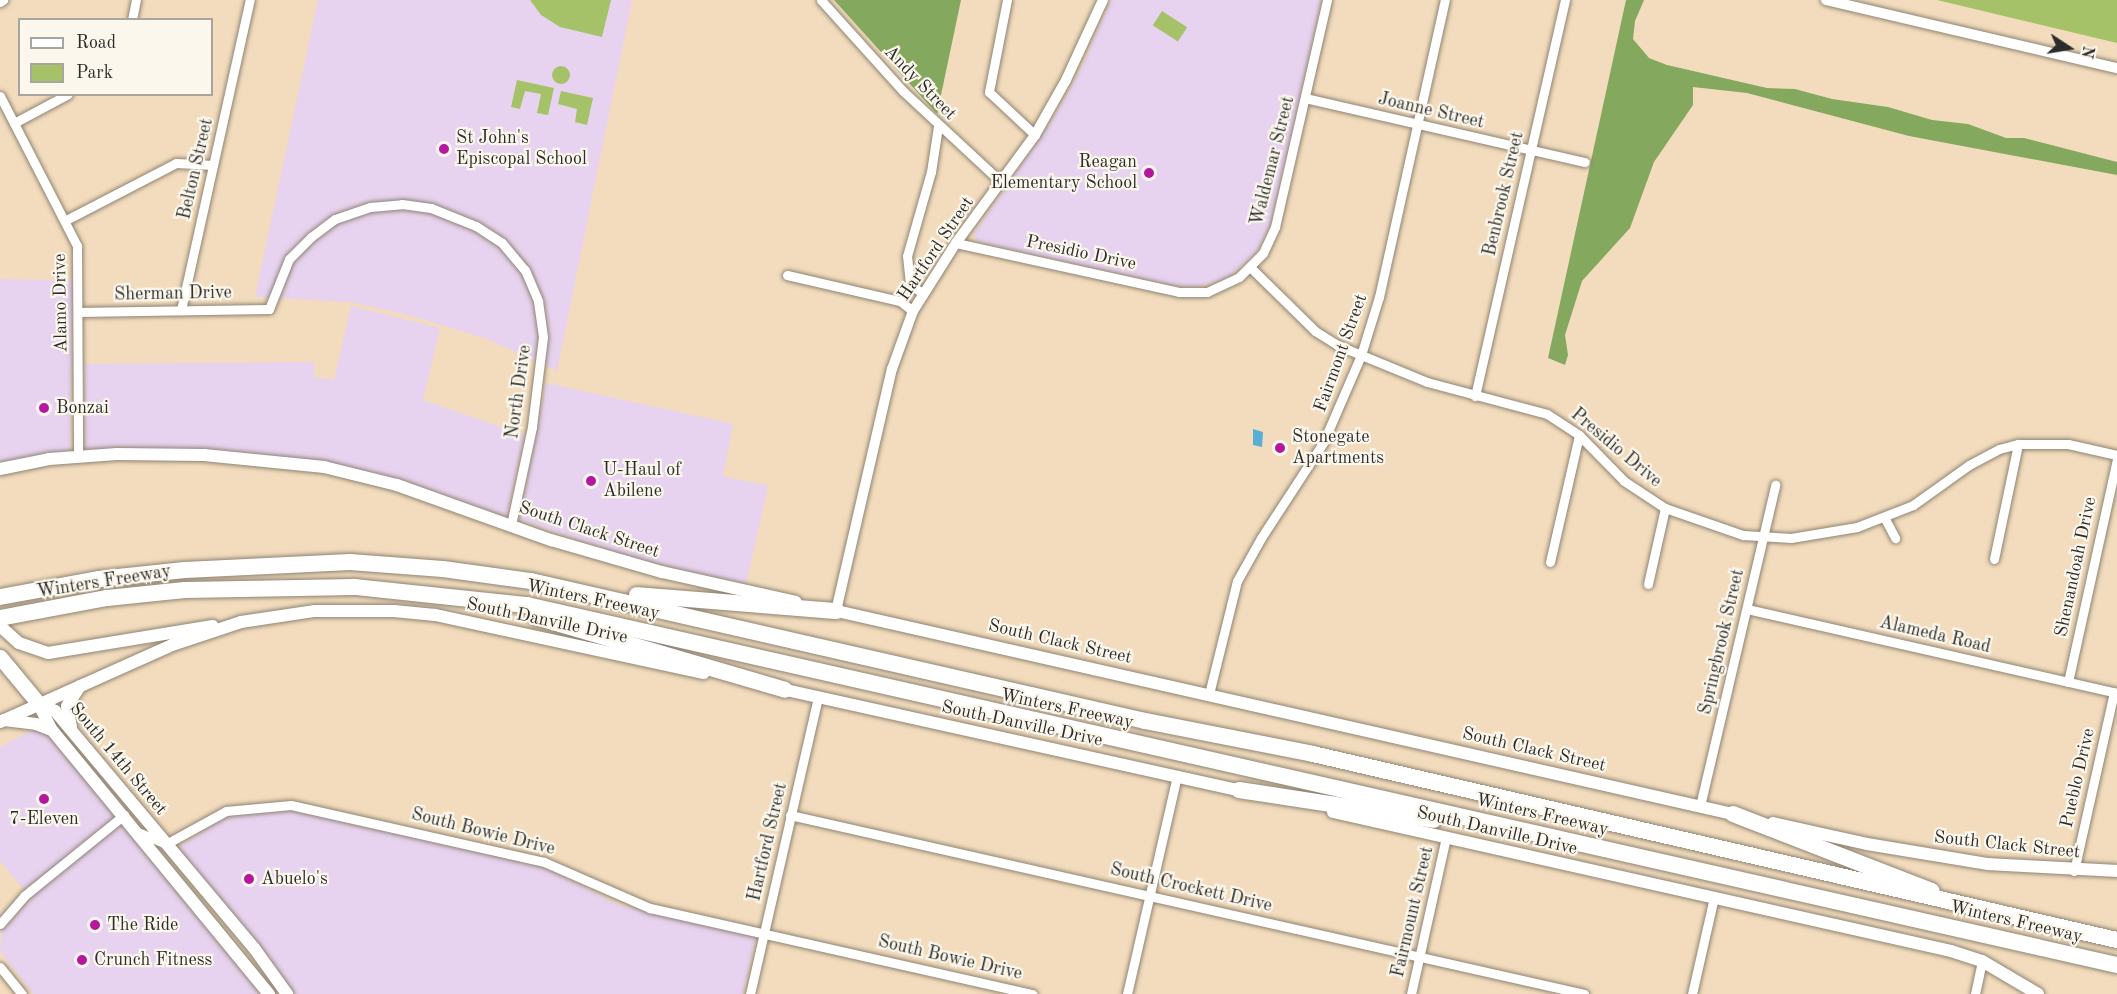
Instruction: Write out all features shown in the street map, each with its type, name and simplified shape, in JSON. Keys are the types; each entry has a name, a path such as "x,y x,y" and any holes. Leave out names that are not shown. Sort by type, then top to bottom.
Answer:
{"highway":[{"name":"Winters Freeway","path":"4,596 99,579 185,570 350,562 443,568 515,579 1145,721 1313,754 2117,940"},
{"path":"515,579 631,595 836,611"},
{"name":"Winters Freeway","path":"0,618 107,598 185,590 355,587 465,597 594,618 971,708 2117,965"},
{"path":"465,597 785,690"},
{"path":"0,657 38,703"},
{"path":"1239,790 1570,841"},
{"path":"1733,814 1937,893 2019,917"}],"main road":[{"name":"South Clack Street","path":"0,469 78,455 204,455 324,467 397,485 511,525 662,572 1733,814 1933,856 2074,871 2117,871"},
{"path":"0,474 19,464"},
{"name":"South Danville Drive","path":"2,721 172,645 241,622 356,610 435,615 818,696 1951,951 1982,961 2038,994"},
{"path":"0,626 19,643 48,653 241,622"},
{"path":"72,731 68,706 81,685"},
{"name":"South 14th Street","path":"38,703 52,730 269,994"},
{"name":"South 14th Street","path":"38,703 55,711 254,948 286,994"},
{"path":"2,721 36,724 52,730"}],"street":[{"path":"132,18 136,0"},
{"name":"Belton Street","path":"181,310 250,0"},
{"name":"Andy Street","path":"821,0 938,126 1002,183"},
{"path":"1007,0 989,92 1035,135"},
{"name":"Hartford Street","path":"836,611 892,369 913,311 922,293 956,243 1035,135 1066,80 1103,0"},
{"name":"Waldemar Street","path":"1199,292 1224,286 1251,268 1275,227 1327,0"},
{"name":"Fairmont Street","path":"1209,694 1237,581 1261,538 1323,443 1361,355 1379,297 1445,0"},
{"name":"Benbrook Street","path":"1475,396 1565,0"},
{"path":"1826,0 2117,68"},
{"name":"Alamo Drive","path":"0,96 66,220 79,259 78,455"},
{"path":"14,123 64,96"},
{"name":"Joanne Street","path":"1305,98 1585,162"},
{"path":"922,293 910,284 907,256 931,172 938,126"},
{"path":"66,220 176,163 213,165"},
{"name":"North Drive","path":"269,309 289,259 311,237 335,219 370,207 402,204 431,208 476,226 502,243 525,270 538,301 543,337 532,427 511,525"},
{"name":"Presidio Drive","path":"956,243 1179,292 1199,292"},
{"name":"Presidio Drive","path":"1251,268 1315,331 1361,355 1427,382 1547,414 1579,435 1624,481 1665,508 1718,529 1763,538 1833,534 1884,517 1924,499 1987,455 2018,444 2068,444 2117,455"},
{"path":"787,275 900,301 913,311"},
{"name":"Sherman Drive","path":"78,312 269,309"},
{"path":"1550,561 1579,435"},
{"path":"1994,559 2018,444"},
{"name":"Shenandoah Drive","path":"2068,682 2117,460"},
{"name":"Springbrook Street","path":"1700,806 1775,485"},
{"path":"1648,584 1665,508"},
{"path":"1884,517 1894,538"},
{"name":"Alameda Road","path":"1747,609 2115,692"},
{"name":"Pueblo Drive","path":"2074,871 2115,692"},
{"name":"Hartford Street","path":"750,994 818,696"},
{"path":"1127,994 1177,776"},
{"name":"South Bowie Drive","path":"166,844 226,811 291,805 544,862 650,908 1032,994"},
{"path":"0,924 12,907 123,815"},
{"name":"South Crockett Drive","path":"790,815 1584,994"},
{"path":"138,832 166,844"},
{"name":"Fairmount Street","path":"1411,994 1446,838"},
{"path":"1692,994 1714,897"},
{"path":"1975,994 1982,961"},
{"path":"0,967 22,994"}],"shaded area":[{"name":"St John's Episcopal School","path":"318,0 632,0 557,371 487,339 412,316 350,302 255,297"},
{"name":"Reagan Elementary School","path":"1111,0 1322,0 1271,222 1256,253 1228,278 1192,288 1172,285 980,243 973,235 1050,124 1080,71"},
{"path":"0,279 73,280 70,462 0,461"},
{"path":"351,306 440,328 423,400 524,435 507,517 385,475 322,462 221,451 85,449 85,364 315,362 313,377 334,380"},
{"path":"546,383 733,424 723,476 768,486 746,584 643,561 519,520"},
{"path":"36,728 48,734 264,994 33,994 0,951 2,930 31,898 0,861 0,747"},
{"path":"299,808 542,866 619,905 756,937 743,994 295,994 176,849 227,816 254,810"}],"green space":[{"path":"530,0 611,0 602,37 560,27 541,15"},
{"path":"834,0 961,0 937,114"},
{"path":"1626,0 1644,0 1635,21 1633,39 1649,58 1667,65 1767,88 1795,89 1832,99 1888,107 1932,120 1968,124 2006,138 2024,138 2117,162 2117,175 1909,136 1747,93 1693,87 1693,105 1654,162 1630,228 1582,281 1565,335 1568,355 1565,365 1548,358"},
{"path":"1937,0 2117,0 2117,43"},
{"path":"1162,11 1187,27 1178,42 1153,25"},
{"path":"557,66 565,66 570,71 568,82 557,84 552,79 552,71"},
{"path":"517,80 554,88 548,115 537,113 541,94 525,91 520,109 511,107"},
{"path":"561,91 593,98 587,125 575,122 577,109 558,104"}],"water":[{"path":"1253,429 1263,432 1262,447 1253,445"}],"place":[{"name":"St John's Episcopal School","path":"444,149"},
{"name":"Reagan Elementary School","path":"1149,173"},
{"name":"Bonzai","path":"44,408"},
{"name":"Stonegate Apartments","path":"1280,448"},
{"name":"U-Haul of Abilene","path":"591,481"},
{"name":"7-Eleven","path":"44,799"},
{"name":"Abuelo's","path":"249,879"},
{"name":"The Ride","path":"95,925"},
{"name":"Crunch Fitness","path":"82,960"}]}
